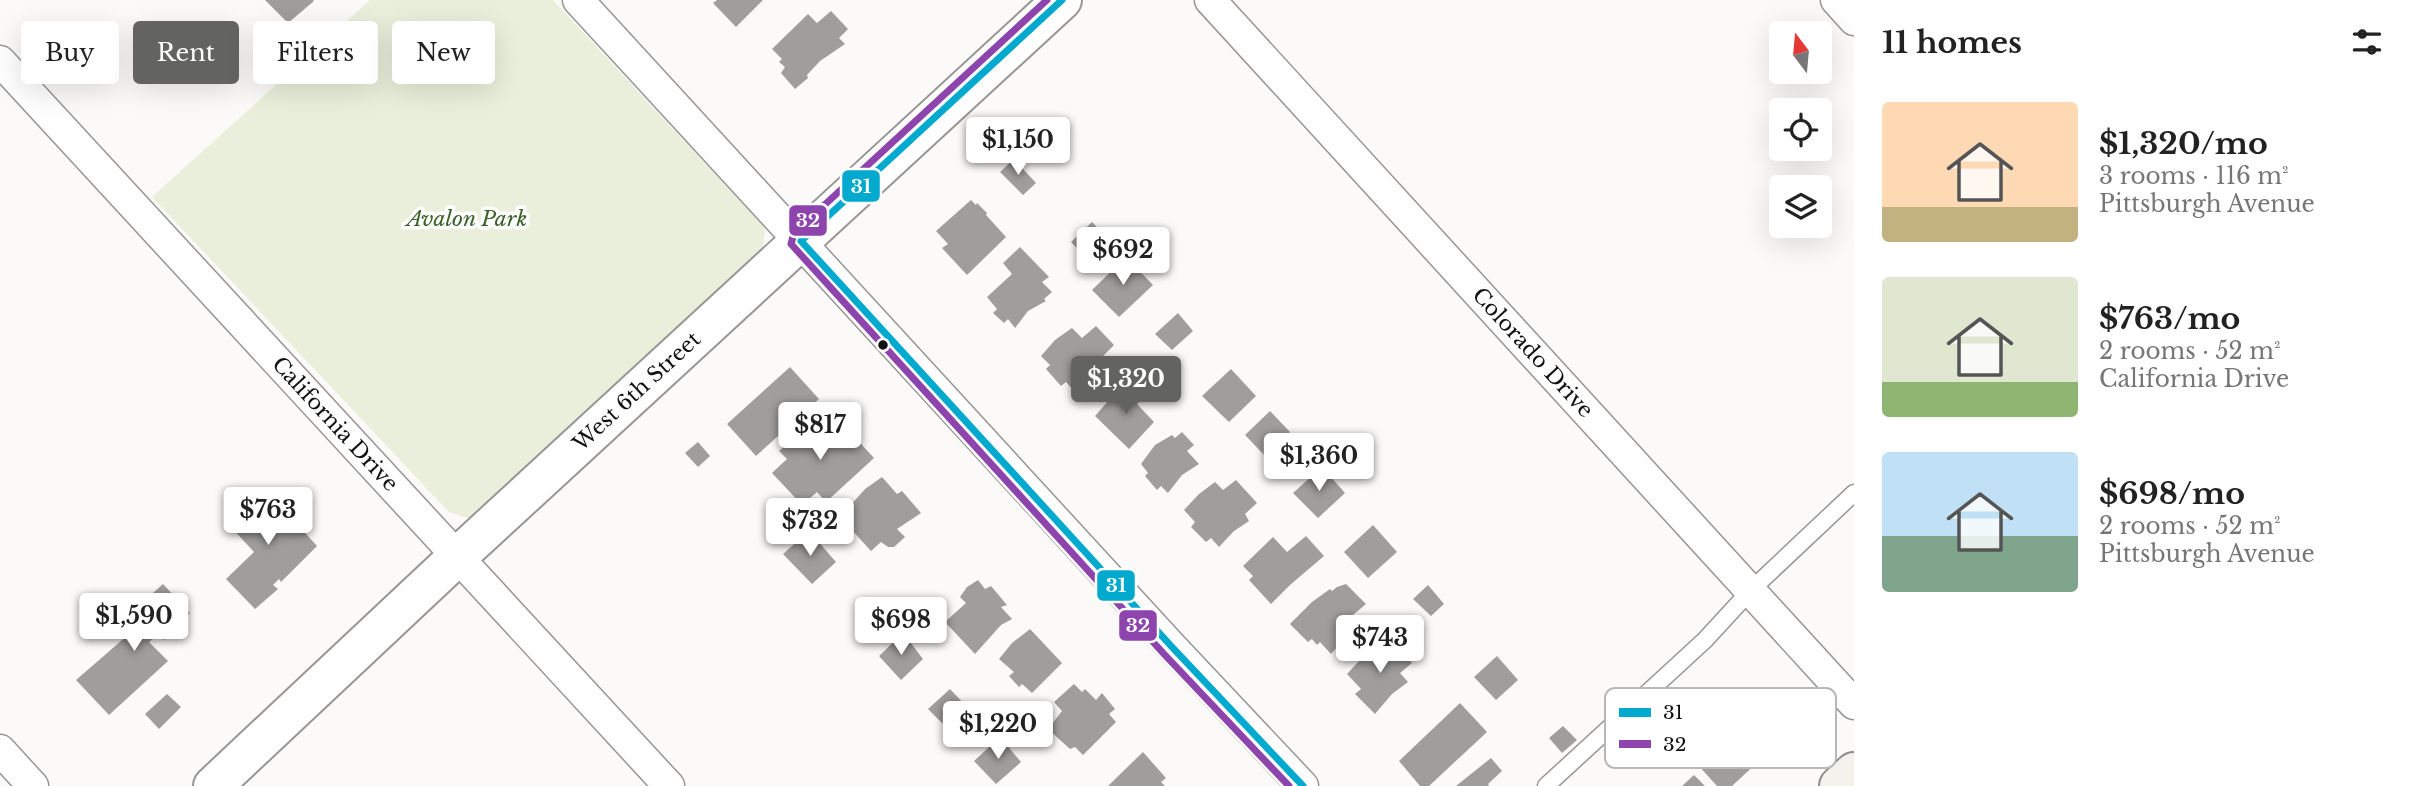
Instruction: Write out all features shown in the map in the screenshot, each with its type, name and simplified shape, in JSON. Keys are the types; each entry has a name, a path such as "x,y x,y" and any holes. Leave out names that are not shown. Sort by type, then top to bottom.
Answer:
{"main road":[{"path":"1839,786 1854,772"}],"street":[{"path":"578,0 1303,786"},
{"name":"West 6th Street","path":"213,786 457,557 1062,0"},
{"name":"Colorado Drive","path":"1210,0 1854,704"},
{"path":"1836,0 1854,20"},
{"name":"California Drive","path":"0,61 669,786"},
{"path":"0,750 33,786"}],"lane":[{"path":"1653,688 1854,493"},
{"path":"1546,786 1605,732"}],"green space":[{"name":"Avalon Park","path":"370,0 553,0 765,228 763,248 717,299 475,515 467,518 449,512 152,197 277,84 378,84 378,21 347,21"}],"building":[{"path":"265,0 314,1 290,21 286,21"},
{"path":"717,0 763,0 736,27 713,3"},
{"path":"831,11 848,29 839,38 845,44 820,61 807,75 808,78 795,89 781,73 785,67 779,62 782,59 772,49 808,14 817,23"},
{"path":"1014,159 1036,183 1023,195 1000,172"},
{"path":"971,200 987,213 1006,237 967,275 942,248 948,244 936,231"},
{"path":"1092,222 1113,244 1091,263 1071,242"},
{"path":"1020,247 1049,277 1042,282 1052,292 1044,299 1046,301 1028,311 1015,328 1008,319 1004,323 993,313 997,309 987,297 1012,274 1003,263"},
{"path":"1126,257 1153,285 1119,317 1092,290"},
{"path":"1178,313 1193,331 1172,350 1155,334"},
{"path":"1096,326 1114,345 1101,358 1106,365 1076,393 1066,382 1061,386 1046,369 1050,365 1041,356 1055,340 1072,328 1082,338"},
{"path":"790,367 819,399 756,456 727,424"},
{"path":"1231,369 1256,396 1229,422 1202,396"},
{"path":"1135,384 1145,396 1137,404 1154,422 1129,449 1095,416 1109,400"},
{"path":"1270,411 1290,432 1265,456 1245,435"},
{"path":"821,414 837,432 833,434 841,443 851,433 874,458 826,502 817,492 802,505 772,473 787,459 779,451"},
{"path":"1182,432 1194,445 1187,451 1199,464 1182,475 1168,493 1161,486 1157,490 1145,476 1148,473 1141,464 1155,445 1172,435 1175,438"},
{"path":"698,442 710,456 698,467 685,453"},
{"path":"1322,467 1345,493 1318,518 1293,493"},
{"path":"882,477 897,494 902,491 921,513 897,529 905,537 894,547 888,547 881,542 871,551 840,517 865,489"},
{"path":"1236,480 1257,503 1245,514 1249,521 1234,531 1219,547 1211,538 1206,542 1191,527 1195,522 1184,510 1215,482 1223,490"},
{"path":"270,488 301,520 297,524 317,546 281,582 279,579 273,585 278,589 255,609 226,579 254,552 229,525"},
{"path":"1373,525 1397,552 1368,578 1344,552"},
{"path":"809,531 836,562 812,584 783,554"},
{"path":"1306,536 1324,556 1271,604 1249,580 1253,576 1243,566 1273,537 1287,552"},
{"path":"978,580 985,589 991,586 1007,605 1001,607 1012,619 1001,625 975,654 945,622 966,603 960,597 967,587"},
{"path":"163,584 190,613 164,640 158,635 149,642 168,661 109,715 76,680 136,628 139,630 148,622 135,609"},
{"path":"1346,584 1366,604 1353,615 1362,625 1345,638 1331,654 1320,642 1317,645 1312,639 1308,642 1290,624 1330,589 1332,591"},
{"path":"1428,585 1444,604 1431,616 1413,599"},
{"path":"1030,629 1062,663 1032,693 1022,684 1019,687 1009,676 1014,672 999,659 1012,643"},
{"path":"903,633 923,659 901,680 879,656"},
{"path":"1384,641 1388,645 1392,642 1412,663 1400,673 1408,682 1392,694 1375,714 1355,694 1361,689 1347,674"},
{"path":"1497,656 1518,680 1496,700 1474,677"},
{"path":"1074,684 1082,692 1085,689 1096,700 1102,693 1115,709 1109,714 1116,722 1083,755 1075,747 1070,749 1048,729 1062,711 1054,702"},
{"path":"950,689 970,710 948,729 928,709"},
{"path":"167,694 181,707 159,729 145,714"},
{"path":"1460,703 1487,732 1429,786 1420,786 1399,761"},
{"path":"1563,726 1577,740 1562,753 1549,738"},
{"path":"1000,737 1021,762 996,784 974,761"},
{"path":"1143,752 1166,778 1161,782 1165,786 1108,786"},
{"path":"1491,758 1502,771 1489,786 1456,786"},
{"path":"1701,768 1751,768 1732,786 1717,786"},
{"path":"1694,775 1705,786 1682,786"}],"transit line":[{"name":"32","path":"1047,0 794,233 791,244 1164,654 1289,786"},
{"name":"31","path":"1062,0 801,241 1172,647 1303,786"}]}
